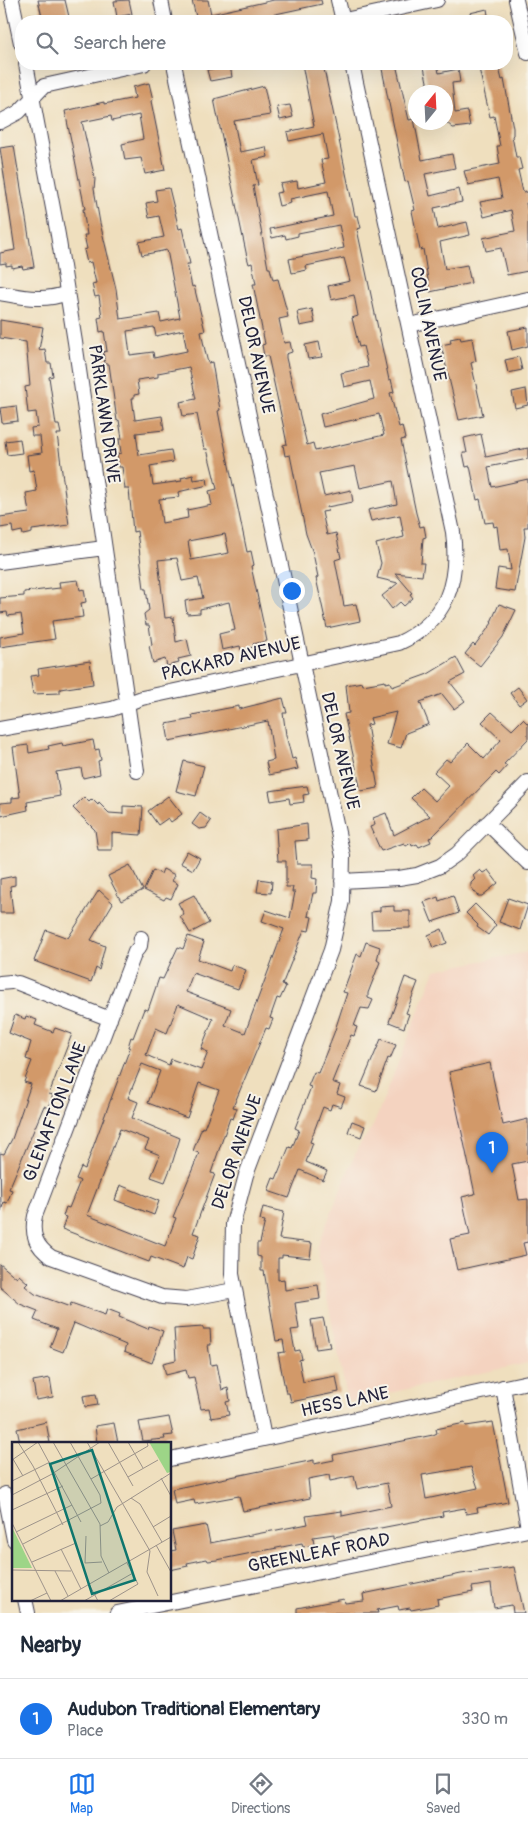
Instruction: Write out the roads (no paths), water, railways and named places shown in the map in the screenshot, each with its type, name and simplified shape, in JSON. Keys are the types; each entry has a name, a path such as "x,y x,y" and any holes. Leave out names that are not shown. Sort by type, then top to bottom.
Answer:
{"street":[{"path":"12,0 15,15"},
{"path":"161,0 165,15"},
{"path":"338,0 341,15"},
{"path":"369,15 437,0"},
{"path":"516,0 528,53"},
{"name":"PARKLAWN DRIVE","path":"27,70 67,293 136,771"},
{"path":"0,122 19,112 44,86 117,70"},
{"name":"DELOR AVENUE","path":"175,70 343,856 342,901 331,950 239,1195 233,1224 231,1252 234,1290 264,1438"},
{"name":"COLIN AVENUE","path":"353,70 453,532 456,564 449,593"},
{"path":"0,293 37,299 54,298 67,293"},
{"path":"409,325 528,299"},
{"path":"0,562 104,548"},
{"name":"PACKARD AVENUE","path":"0,729 112,709 302,663 388,646 410,638 421,631 437,615 449,593"},
{"path":"342,882 399,878 428,872 457,854 488,824 503,805 528,782"},
{"path":"488,824 528,863"},
{"name":"GLENAFTON LANE","path":"141,938 140,946 135,952 35,1216 33,1228 36,1242 51,1257 162,1297 186,1298 234,1290"},
{"path":"10,983 110,1019"},
{"name":"HESS LANE","path":"171,1459 528,1382"},
{"path":"503,1387 528,1529"},
{"path":"6,1494 12,1528"},
{"name":"GREENLEAF ROAD","path":"117,1613 528,1529"},
{"path":"25,1600 28,1613"}],"place":[{"name":"Audubon Traditional Elementary","path":"492,1173"}]}
